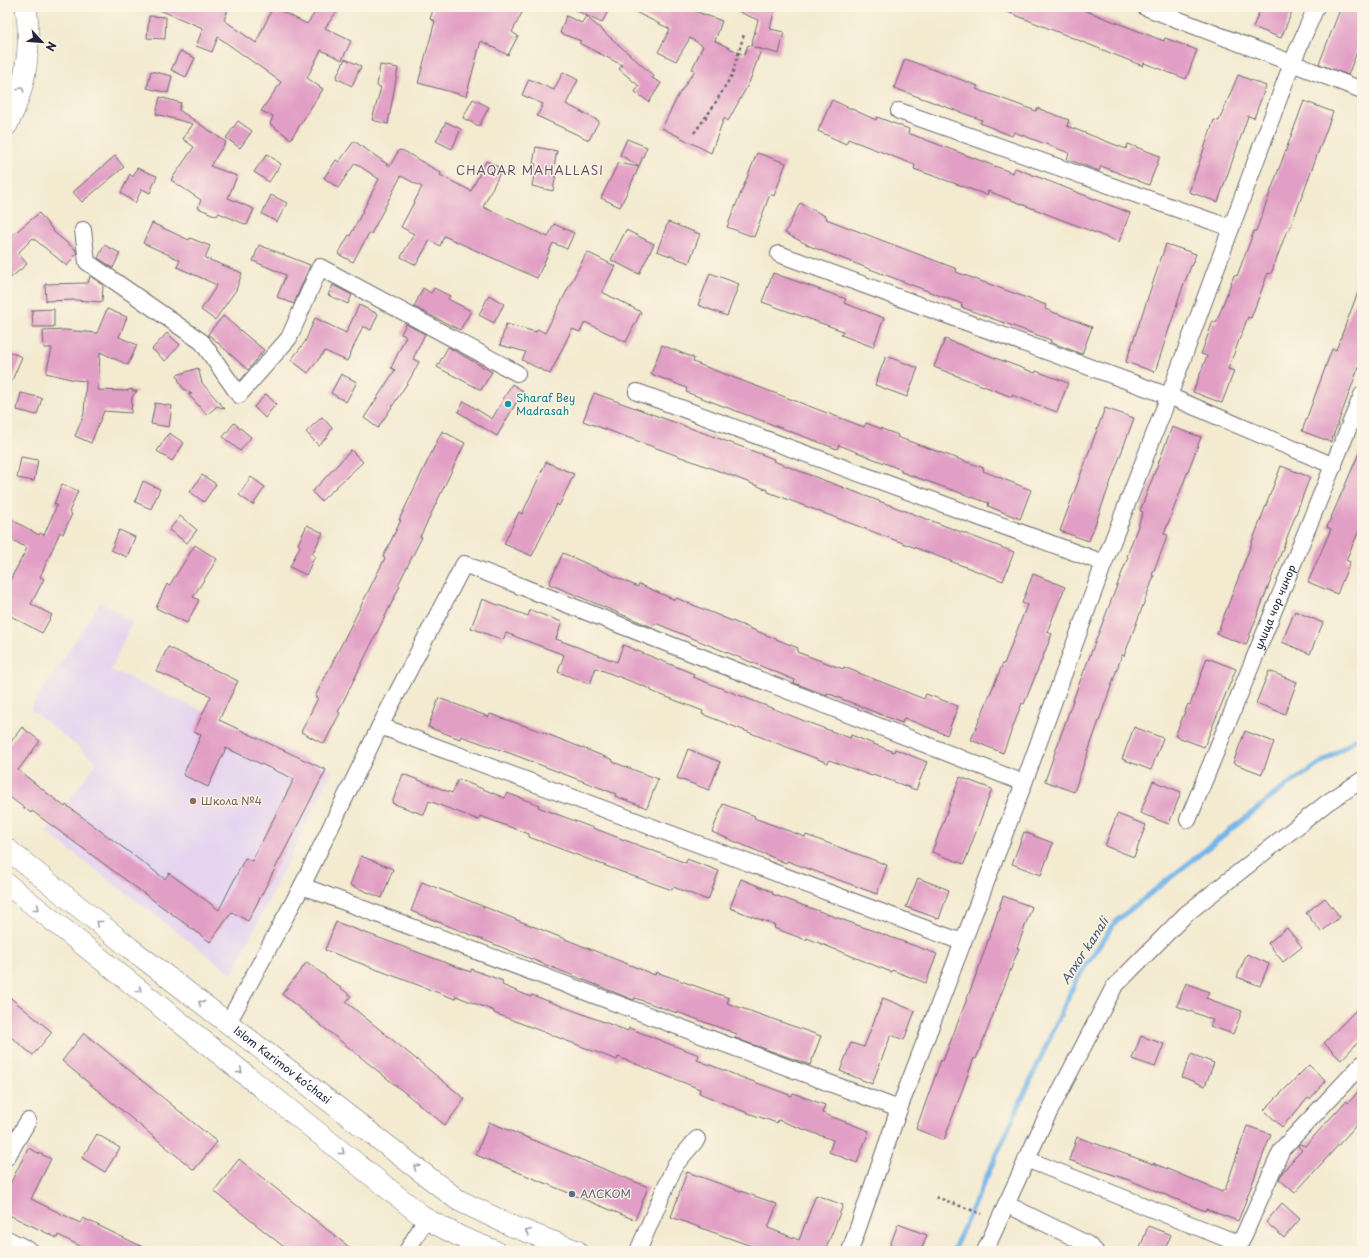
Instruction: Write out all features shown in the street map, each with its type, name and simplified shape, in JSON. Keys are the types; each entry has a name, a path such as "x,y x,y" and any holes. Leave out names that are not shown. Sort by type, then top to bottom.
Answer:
{"main road":[{"path":"7,125 21,90 27,60 29,39 26,7"},
{"name":"Islom Karimov ko‘chasi","path":"7,849 130,948 458,1200 512,1226 577,1251"},
{"path":"7,884 426,1219 463,1238 495,1251"}],"street":[{"path":"1145,7 1362,90"},
{"path":"850,1251 899,1109 1024,783 1104,563 1169,396 1292,63 1316,7"},
{"path":"899,111 1231,228"},
{"path":"83,230 87,262 202,342 239,394 289,338 320,267 517,373"},
{"path":"779,254 1169,396 1334,466"},
{"path":"637,392 1104,563"},
{"name":"улица чор чинор","path":"1188,820 1362,395"},
{"path":"228,1023 302,886 380,726 464,564 1024,783"},
{"path":"380,726 962,942"},
{"path":"985,1251 1026,1159 1114,987 1186,914 1328,802 1362,780"},
{"path":"302,886 899,1109"},
{"path":"1026,1159 1240,1244 1282,1149 1362,1064"},
{"path":"7,1157 28,1121"},
{"path":"638,1251 675,1165 697,1139"},
{"path":"1006,1204 1087,1244 1095,1251"},
{"path":"407,1251 426,1219"},
{"path":"7,1239 31,1251"}],"path":[{"path":"694,133 711,110 732,75 744,34"},
{"path":"936,1197 982,1214"}],"shaded area":[{"name":"Школа №4","path":"101,602 132,622 111,670 333,770 232,974 46,832 97,762 30,709"}],"building":[{"path":"152,7 229,7 224,20 256,43 273,7 307,24 319,7 340,7 325,28 351,41 342,60 321,50 307,78 323,89 291,139 270,124 273,116 261,111 281,82 218,37 212,52 196,46 203,28"},
{"path":"434,7 525,7 512,32 518,36 508,55 481,41 466,96 418,83 435,21 430,19"},
{"path":"569,7 610,7 602,23"},
{"path":"625,7 693,7 692,10 722,21 715,41 744,55 748,45 751,46 758,20 728,7 775,7 770,29 784,32 779,54 754,47 761,50 749,83 728,121 724,118 711,153 662,128 679,94 695,70 692,69 703,46 690,38 676,61 658,52 670,29"},
{"path":"995,7 1076,7 1164,41 1165,38 1197,50 1186,79 1144,63 1143,66"},
{"path":"1261,7 1294,7 1281,38 1253,27"},
{"path":"1341,7 1353,7 1362,11 1362,39 1348,75 1319,64"},
{"path":"149,16 166,17 165,39 147,38"},
{"path":"566,16 582,23 586,16 654,76 652,78 661,83 649,102 635,92 639,86 619,69 622,65 579,43 581,41 560,33"},
{"path":"180,51 195,58 186,77 171,70"},
{"path":"345,59 361,66 352,86 336,78"},
{"path":"905,59 978,86 976,89 1036,111 1037,108 1069,120 1067,126 1126,149 1128,144 1160,156 1149,185 1101,166 1099,171 1067,159 1069,153 1014,132 1012,136 980,123 982,120 894,88"},
{"path":"380,65 398,68 388,124 372,120 381,87 377,86"},
{"path":"151,71 172,76 168,93 147,88"},
{"path":"563,72 578,80 566,104 599,121 589,140 537,116 543,104 522,95 529,79 554,90"},
{"path":"1238,75 1266,86 1254,118 1248,116 1218,202 1189,192 1214,120 1219,121"},
{"path":"160,97 181,103 179,110 226,142 210,166 237,176 228,198 254,209 247,225 219,213 217,216 198,208 201,200 171,180 194,147 183,139 193,124 156,114"},
{"path":"473,99 489,107 479,126 463,118"},
{"path":"832,100 876,120 877,117 909,129 908,133 1013,173 1015,168 1130,213 1119,242 988,191 987,195 914,169 915,165 848,139 846,144 818,131"},
{"path":"1304,101 1333,112 1289,231 1287,230 1271,274 1268,273 1251,318 1248,317 1228,369 1234,371 1222,403 1193,392 1207,356 1201,354 1213,321 1216,323 1234,275 1237,276 1254,231 1256,231"},
{"path":"238,121 252,131 240,148 226,138"},
{"path":"446,122 461,129 452,149 436,141"},
{"path":"627,139 647,147 639,166 620,155"},
{"path":"354,141 390,166 399,150 404,151 441,173 440,175 471,191 486,161 502,169 483,207 548,237 554,224 574,233 567,249 553,243 537,278 444,236 440,246 430,240 416,265 401,257 414,234 401,227 422,187 401,176 371,234 369,233 353,262 338,254 349,235 350,236 379,179 355,163 338,188 324,178 336,160 339,162"},
{"path":"536,147 557,151 553,173 556,174 553,191 532,186 536,164 533,164"},
{"path":"757,153 786,163 774,196 770,194 754,237 727,227"},
{"path":"267,154 281,164 269,182 254,172"},
{"path":"115,156 124,167 82,202 73,192"},
{"path":"618,163 639,167 620,207 601,198"},
{"path":"137,168 157,176 150,193 142,189 135,203 121,193 130,174 133,177"},
{"path":"271,195 287,203 277,222 262,214"},
{"path":"800,203 827,217 826,219 957,269 956,272 1046,305 1045,309 1092,327 1082,354 1050,342 1051,340 961,307 962,304 812,247 785,233"},
{"path":"39,213 55,233 76,250 76,254 67,266 33,238 18,253 27,264 7,281 7,240 8,241 13,238 11,236"},
{"path":"668,222 700,234 689,263 657,251"},
{"path":"152,223 189,240 190,238 210,246 205,258 242,273 236,290 215,320 201,310 217,285 177,267 180,260 143,243"},
{"path":"626,230 654,244 639,274 611,260"},
{"path":"105,244 106,246 120,253 113,268 98,258"},
{"path":"1166,244 1196,254 1183,286 1155,372 1126,362"},
{"path":"259,245 310,265 294,304 277,297 286,275 253,261"},
{"path":"587,252 615,266 602,292 641,312 626,342 585,322 580,332 572,329 550,374 522,360 526,352 500,345 506,324 536,332 538,329 545,333"},
{"path":"710,273 739,284 727,316 698,305"},
{"path":"773,273 846,299 844,303 884,318 873,347 841,335 843,331 762,302"},
{"path":"90,276 103,285 102,302 76,300 46,301 45,284 88,283"},
{"path":"1361,284 1362,358 1331,442 1302,431 1332,349 1336,350"},
{"path":"333,285 352,295 348,304 328,295"},
{"path":"423,288 431,293 434,288 450,296 448,299 471,311 460,330 414,307"},
{"path":"489,295 504,304 494,323 479,315"},
{"path":"359,305 378,314 371,330 363,326 347,361 325,351 308,373 291,360 305,342 315,318 346,333"},
{"path":"54,309 54,327 33,327 32,310"},
{"path":"107,309 127,317 119,337 137,345 128,365 100,352 98,390 125,391 132,389 132,391 137,391 132,397 131,413 104,411 91,443 75,436 84,414 86,381 46,373 52,348 44,348 43,331 65,330 97,333"},
{"path":"223,316 264,350 248,370 208,334"},
{"path":"406,324 425,334 413,359 419,362 410,379 378,428 364,418 395,370 391,368 406,336 401,334"},
{"path":"167,333 180,345 165,361 152,349"},
{"path":"945,339 1035,373 1036,371 1068,383 1057,412 1012,395 1012,397 934,367"},
{"path":"662,345 694,358 693,362 864,427 866,423 898,435 897,437 984,468 983,471 1031,490 1020,519 988,506 989,503 901,472 902,470 839,445 837,449 686,392 687,388 651,374"},
{"path":"448,347 492,372 481,390 437,367"},
{"path":"7,351 22,357 7,392"},
{"path":"886,356 918,368 907,397 875,385"},
{"path":"198,368 202,383 225,409 217,406 207,415 188,394 192,394 186,391 180,384 177,375"},
{"path":"341,374 357,382 346,402 331,393"},
{"name":"Sharaf Bey Madrasah","path":"512,384 523,391 497,436 458,412 464,401 492,419"},
{"path":"21,393 42,398 37,415 17,410"},
{"path":"594,393 774,459 773,461 1014,552 1003,581 768,492 768,490 727,474 583,421"},
{"path":"266,394 276,404 265,418 254,407"},
{"path":"155,403 172,406 169,427 151,424"},
{"path":"1105,408 1134,418 1089,541 1060,531"},
{"path":"322,417 332,428 327,437 318,445 306,432"},
{"path":"234,423 251,437 240,451 223,437"},
{"path":"1172,427 1201,437 1164,534 1168,535 1152,575 1154,576 1124,656 1122,655 1074,792 1045,781 1077,689 1128,557 1127,556 1143,512 1140,511"},
{"path":"442,431 465,443 420,537 422,537 398,585 400,586 338,712 340,713 324,744 301,732 318,698 315,697 385,558 383,557 401,520 399,520"},
{"path":"169,433 184,443 172,461 157,451"},
{"path":"1362,446 1362,524 1346,560 1350,562 1337,594 1308,582 1331,529 1327,527"},
{"path":"351,450 363,462 321,501 312,492"},
{"path":"21,457 38,460 34,481 17,478"},
{"path":"546,462 574,474 559,506 557,504 532,556 504,544 519,512 522,514"},
{"path":"1281,466 1310,477 1246,645 1217,634"},
{"path":"202,475 216,484 204,502 190,492"},
{"path":"251,477 265,487 253,505 239,495"},
{"path":"143,481 160,489 151,509 135,502"},
{"path":"62,484 78,491 69,512 72,514 63,534 60,532 40,577 44,579 31,604 52,615 42,633 7,614 7,586 27,548 7,537 7,517 39,535 40,533 44,535 57,505 54,504"},
{"path":"180,516 197,530 187,543 169,530"},
{"path":"307,525 323,533 312,554 315,556 306,575 290,567 300,546 298,544"},
{"path":"119,530 135,537 127,557 111,550"},
{"path":"195,545 217,559 193,597 199,600 187,623 156,608 167,584 169,586"},
{"path":"563,553 638,587 639,584 675,600 676,598 798,648 797,652 843,669 844,667 924,699 926,694 958,706 947,735 904,718 902,723 827,693 826,695 794,683 795,680 655,623 652,627 549,584"},
{"path":"1033,574 1065,587 1047,632 1052,634 1024,704 1022,703 1003,753 971,740 1003,663 1004,664 1027,605 1022,603"},
{"path":"482,599 528,616 530,610 562,622 556,639 617,662 623,645 694,674 693,677 807,722 850,738 851,735 894,752 895,749 927,762 916,790 829,760 828,763 702,714 703,711 596,668 590,684 558,672 564,655 506,633 503,640 471,628"},
{"path":"1295,611 1323,623 1310,654 1282,642"},
{"path":"168,647 238,681 219,720 326,770 248,921 232,912 210,942 32,811 31,813 7,795 7,747 22,727 40,741 18,770 65,807 66,805 165,879 169,873 219,910 245,858 252,861 294,779 226,748 208,787 183,775 201,735 194,732 211,696 156,671"},
{"path":"1207,658 1236,669 1204,747 1175,736 1188,704 1190,705"},
{"path":"1269,671 1297,682 1285,714 1256,703"},
{"path":"439,698 489,717 490,714 537,730 658,779 647,808 615,796 616,794 512,754 461,736 460,739 428,727"},
{"path":"1134,727 1163,738 1151,770 1122,759"},
{"path":"1245,731 1274,742 1262,774 1233,763"},
{"path":"688,749 720,762 709,790 677,778"},
{"path":"403,774 452,793 458,779 505,798 507,793 539,805 538,807 686,863 687,859 719,871 708,900 673,887 672,890 630,875 529,837 529,834 480,816 479,820 429,801 424,815 392,803"},
{"path":"960,777 992,789 964,864 932,852"},
{"path":"1153,781 1181,792 1169,824 1140,813"},
{"path":"723,804 755,816 754,818 805,837 806,835 887,865 877,894 787,861 786,863 712,832"},
{"path":"1117,814 1146,825 1134,857 1105,846"},
{"path":"1024,832 1053,843 1041,875 1012,864"},
{"path":"361,856 393,869 382,898 350,885"},
{"path":"918,878 949,890 939,919 906,907"},
{"path":"741,879 773,892 772,894 937,954 926,983 892,970 891,972 807,938 806,940 774,928 775,925 730,908"},
{"path":"422,882 655,975 656,972 729,998 727,1003 821,1036 810,1065 735,1038 737,1034 635,998 634,1000 411,911"},
{"path":"1003,896 1032,907 1017,948 1019,948 976,1059 974,1058 944,1140 916,1129 941,1060 943,1061 978,970"},
{"path":"1325,898 1340,917 1321,932 1306,913"},
{"path":"336,922 471,972 471,969 503,981 502,985 531,997 532,995 628,1031 629,1028 699,1055 697,1060 792,1096 793,1093 825,1105 822,1113 869,1131 857,1163 829,1152 833,1140 778,1120 777,1123 745,1112 699,1093 700,1089 618,1057 617,1060 494,1013 494,1011 456,996 455,999 325,950"},
{"path":"1287,928 1302,947 1283,962 1268,943"},
{"path":"1247,954 1269,964 1260,986 1237,977"},
{"path":"307,962 351,996 346,1002 465,1099 445,1125 282,994"},
{"path":"1186,983 1209,992 1206,998 1242,1011 1233,1034 1210,1026 1213,1020 1177,1006"},
{"path":"7,995 52,1032 33,1055 7,1034"},
{"path":"883,998 915,1011 904,1040 891,1035 872,1084 840,1071 851,1043 864,1047"},
{"path":"1362,1004 1362,1038 1341,1060 1324,1043"},
{"path":"84,1033 217,1142 194,1170 62,1061"},
{"path":"1141,1036 1164,1044 1155,1067 1132,1059"},
{"path":"1191,1054 1214,1063 1205,1086 1182,1077"},
{"path":"1309,1065 1326,1081 1310,1099 1308,1098 1282,1127 1264,1110"},
{"path":"1362,1087 1362,1119 1295,1193 1279,1179 1283,1171 1302,1150 1298,1146 1300,1144 1305,1146 1346,1101 1348,1103"},
{"path":"489,1122 648,1187 635,1220 476,1155"},
{"path":"1247,1126 1271,1134 1238,1221 1206,1209 1205,1211 1129,1180 1069,1160 1077,1137 1153,1163 1222,1192 1225,1190"},
{"path":"97,1134 120,1148 105,1172 82,1158"},
{"path":"28,1148 51,1159 31,1199 80,1223 83,1218 151,1251 90,1251 58,1235 57,1238 7,1214 7,1190"},
{"path":"239,1159 354,1251 289,1251 214,1191"},
{"path":"687,1172 777,1204 768,1228 799,1240 816,1195 843,1205 825,1251 765,1251 671,1217"},
{"path":"1282,1203 1300,1219 1284,1238 1266,1222"},
{"path":"898,1224 927,1235 921,1251 888,1251"},
{"path":"1148,1226 1171,1235 1164,1251 1139,1251"}],"waterway":[{"name":"Anxor kanali","path":"953,1251 1076,980 1116,921 1278,792 1362,735"}],"place":[{"name":"Sharaf Bey Madrasah","path":"508,404"},
{"name":"Школа №4","path":"193,801"},
{"name":"АЛСКОМ","path":"572,1194"}],"district":[{"name":"CHAQAR MAHALLASI","path":"530,171"}]}
